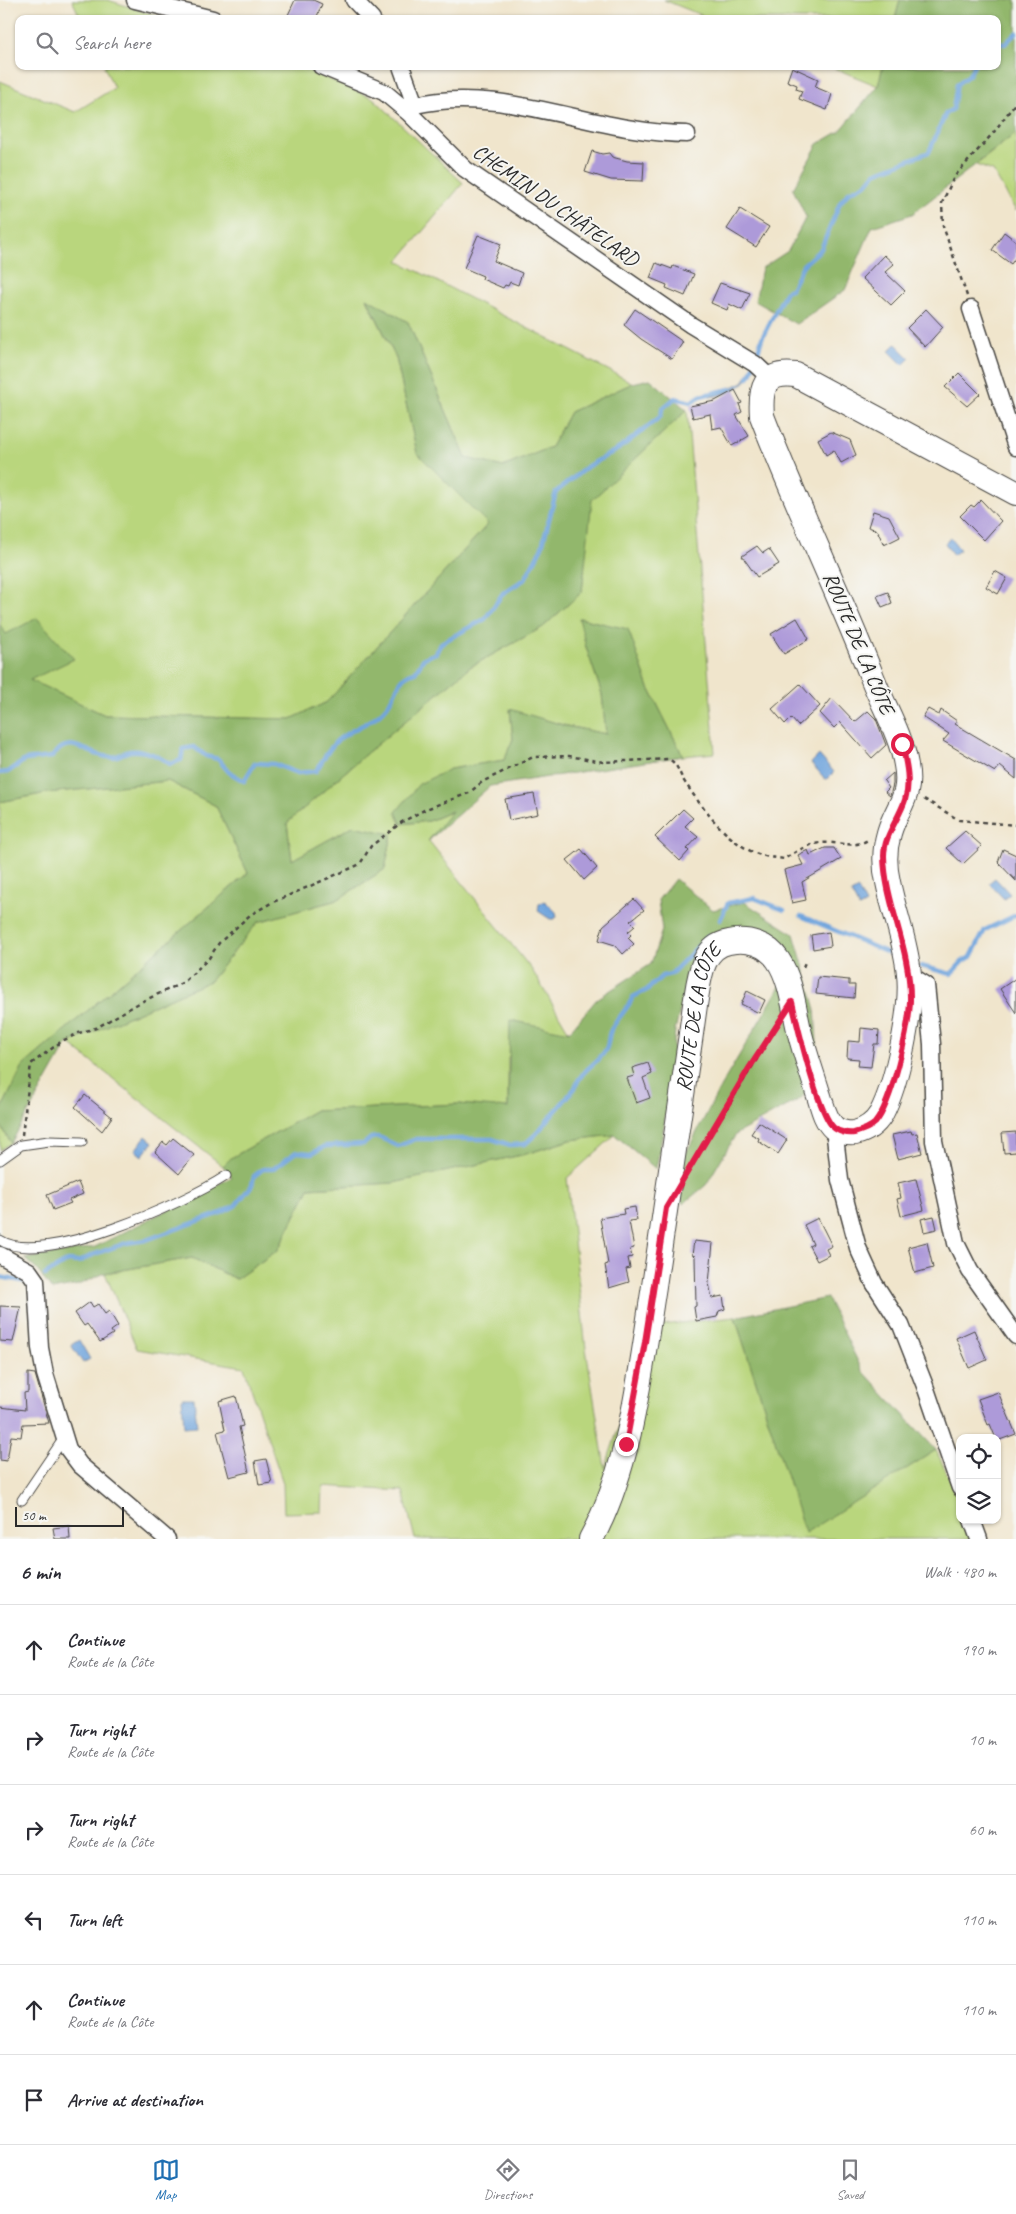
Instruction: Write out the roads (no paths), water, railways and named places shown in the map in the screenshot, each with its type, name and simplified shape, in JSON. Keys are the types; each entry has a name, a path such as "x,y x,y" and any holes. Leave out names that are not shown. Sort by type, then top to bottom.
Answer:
{"street":[{"path":"135,0 197,15"},
{"path":"354,0 368,15"},
{"name":"CHEMIN DU CHÂTELARD","path":"331,70 384,92 412,109 465,169 690,325 755,364 770,378"},
{"path":"402,70 412,109 440,99 478,100 551,112 618,128 658,134 687,134"},
{"path":"972,309 1016,447"},
{"path":"770,378 784,373 805,379 1016,493"},
{"name":"ROUTE DE LA CÔTE","path":"590,1539 609,1501 626,1444 648,1323 695,1005 701,970 705,959 726,942 740,941 760,944 779,961 787,981 803,1046 825,1115 834,1128 849,1133 862,1131 873,1125 881,1114 886,1103 906,1029 910,1003 910,975 888,882 884,854 890,830 901,809 907,789 907,766 902,744 878,694 762,416 763,388 770,378"},
{"path":"910,975 926,985 932,1044 934,1141 956,1243 970,1271 1016,1336"},
{"path":"834,1128 840,1180 858,1248 874,1283 901,1326 925,1386 957,1479"},
{"path":"0,1255 29,1271 36,1281 40,1348 64,1438 80,1465 167,1539"},
{"path":"973,1524 979,1539"}],"lane":[{"path":"0,1160 21,1145 49,1141 82,1142"},
{"path":"0,1240 9,1246 25,1247 67,1243 160,1210 212,1185 226,1176"},
{"path":"22,1500 64,1438"}],"water":[{"path":"896,344 910,358 903,365 889,351"},
{"path":"750,371 752,373 749,378 739,386 728,392 710,397 743,382"},
{"path":"951,538 960,550 953,555 945,543"},
{"path":"819,755 834,772 826,780 811,763"},
{"path":"995,878 1010,894 1004,899 989,883"},
{"path":"858,889 866,904 859,908 851,893"},
{"path":"545,901 556,912 557,917 554,919 550,919 538,911 539,904"},
{"path":"146,1136 153,1142 142,1156 135,1150"},
{"path":"79,1340 90,1359 83,1363 71,1345"},
{"path":"182,1398 194,1398 197,1426 184,1427"}],"waterway":[{"path":"1001,44 1005,44 1016,33"},
{"path":"748,377 752,372 762,338 786,291 791,289 803,265 821,249 840,203 849,192 866,184 875,173 929,152 946,113 953,109 957,84 969,75 972,70"},
{"path":"0,773 8,772 25,760 52,757 59,749 73,745 95,754 112,757 130,751 147,752 170,764 181,760 183,749 194,747 206,756 218,759 229,772 244,781 255,763 274,764 297,773 316,771 336,742 379,715 392,698 402,680 415,672 424,658 436,653 441,643 485,619 503,593 525,579 542,547 556,492 588,466 620,448 660,417 663,408 675,398 691,402 700,396 730,389"},
{"path":"720,920 728,903 754,898 784,910"},
{"path":"921,966 951,974 963,961 971,957 985,930 1016,915"},
{"path":"801,916 893,955"},
{"path":"45,1275 68,1261 78,1262 126,1243 146,1240 221,1213 235,1206 252,1185 254,1176 263,1169 273,1169 296,1152 312,1153 326,1146 364,1144 371,1138 379,1137 398,1146 416,1139 492,1139 510,1145 525,1144 536,1134 575,1088 582,1075 603,1054 607,1047 611,1030 633,997 647,990 662,976 671,974 708,936"},
{"path":"0,1277 27,1282"}]}
